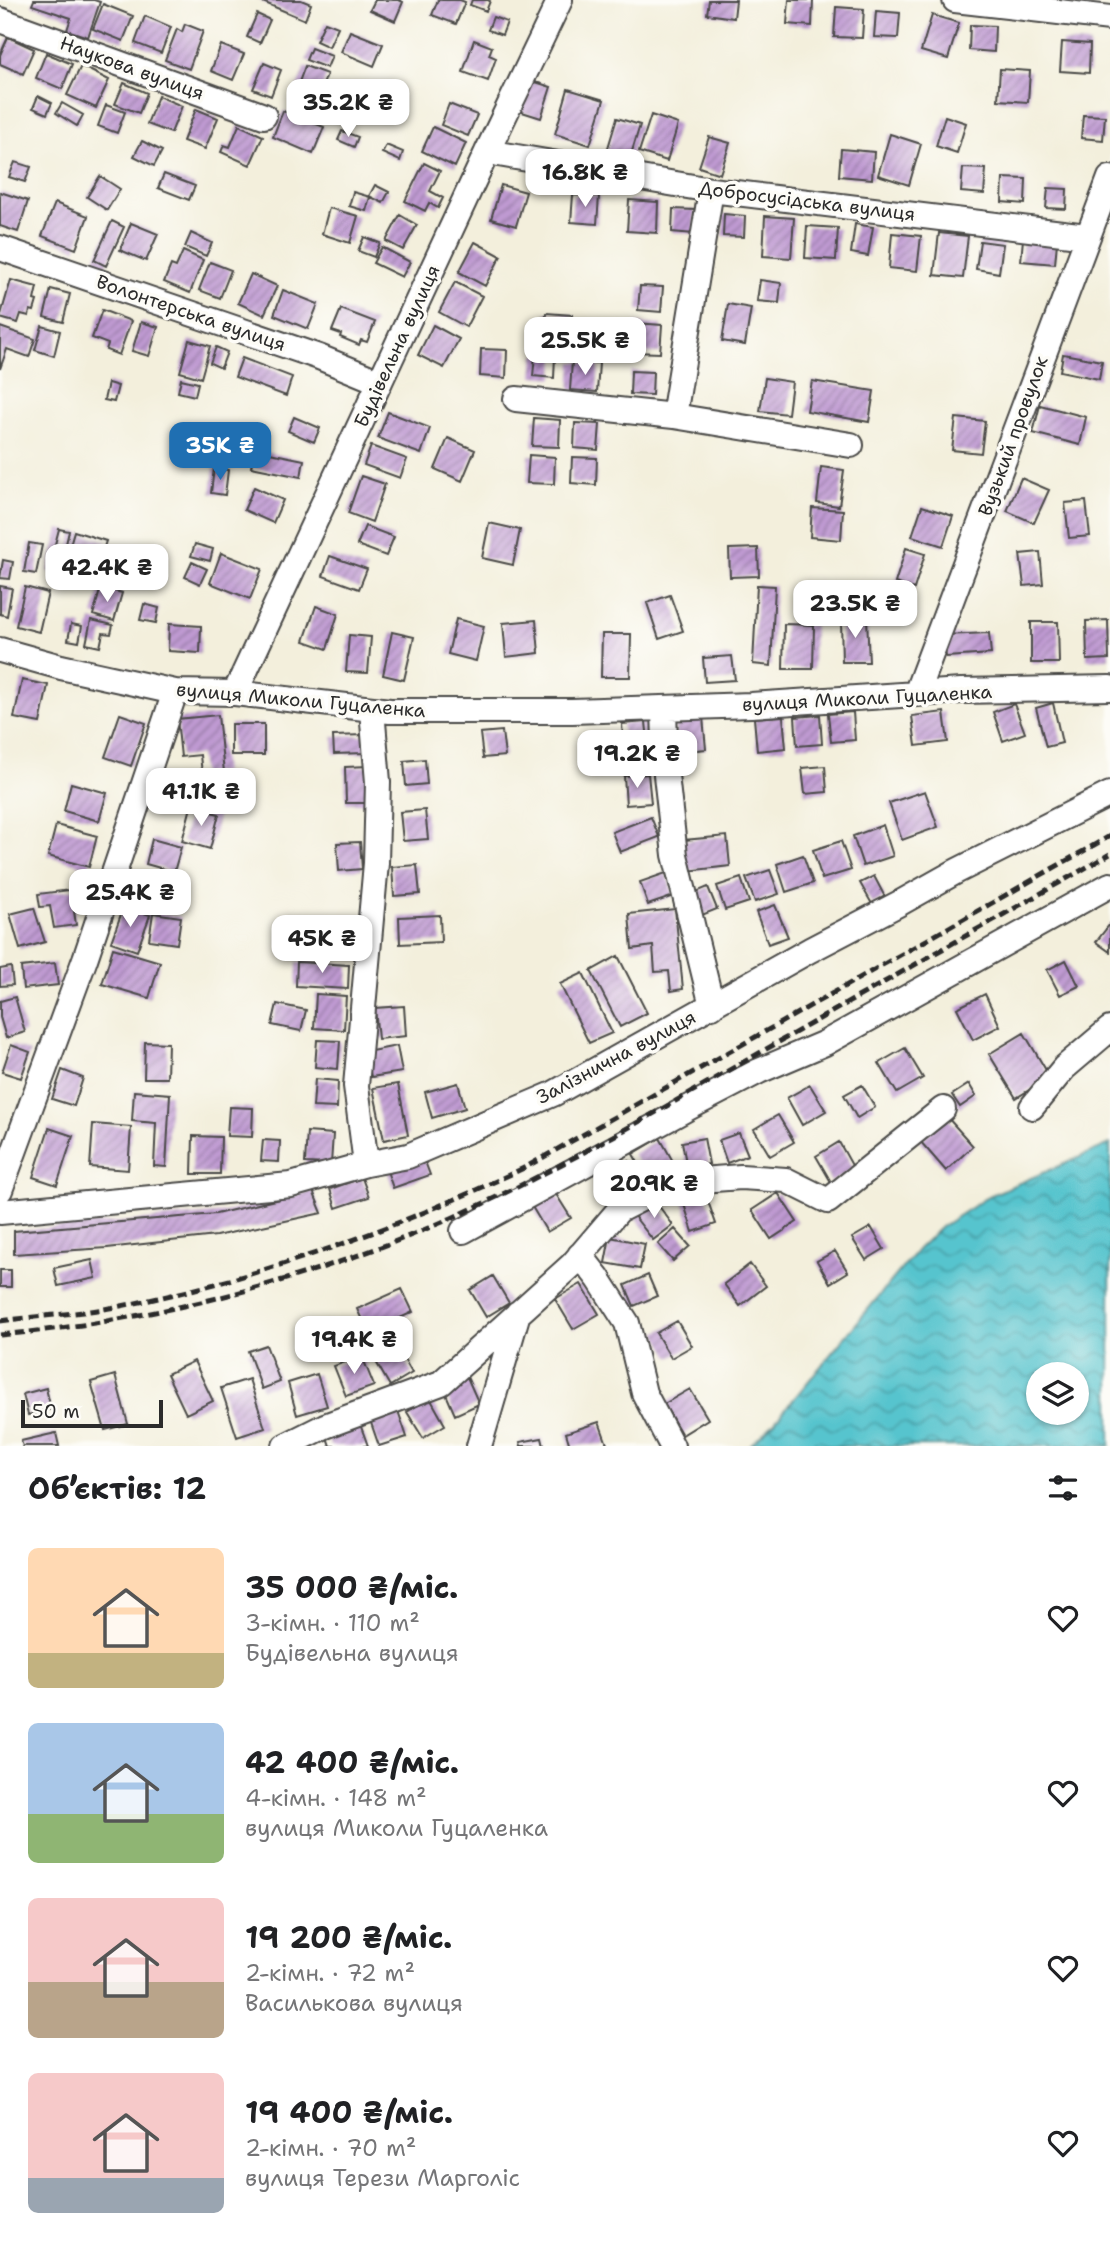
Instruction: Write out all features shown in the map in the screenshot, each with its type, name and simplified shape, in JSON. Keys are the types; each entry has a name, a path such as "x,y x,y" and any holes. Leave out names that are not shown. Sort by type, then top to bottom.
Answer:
{"street":[{"name":"Будівельна вулиця","path":"235,693 560,0"},
{"path":"955,0 1110,18"},
{"name":"Наукова вулиця","path":"0,20 264,116"},
{"name":"Добросусідська вулиця","path":"487,152 712,190 1087,236"},
{"name":"Вузький провулок","path":"916,694 1110,178"},
{"path":"674,416 712,190"},
{"name":"Волонтерська вулиця","path":"0,248 319,357 380,382"},
{"path":"516,399 674,416 851,444"},
{"name":"вулиця Миколи Гуцаленка","path":"0,650 61,667 175,692 235,693 372,710 572,711 751,705 916,694 1110,688"},
{"path":"0,1190 85,959 175,692"},
{"path":"664,708 666,775 675,855 712,1006"},
{"path":"366,1164 356,1086 376,863 378,782 372,710"},
{"name":"Залізнична вулиця","path":"0,1212 291,1185 366,1164 408,1156 553,1094 810,950 957,871 1110,794"},
{"path":"463,1231 759,1071 825,1043 1110,885"},
{"path":"1032,1107 1064,1068 1110,1029"},
{"path":"285,1446 324,1426 441,1383 580,1255 619,1210 674,1182 741,1177 786,1180 828,1201 943,1109"},
{"path":"580,1255 627,1323 644,1393 671,1446"},
{"path":"479,1446 519,1312"}],"water":[{"path":"1110,1144 1110,1446 749,1446 773,1424 918,1249 941,1227 989,1196"}],"building":[{"path":"34,0 100,2 88,37 67,30 71,18 32,5"},
{"path":"258,0 301,0 311,4 305,20"},
{"path":"375,0 403,2 395,21 370,10"},
{"path":"438,0 465,2 456,24 432,15"},
{"path":"472,0 490,1 486,11 470,5"},
{"path":"709,0 736,0 734,18 707,14"},
{"path":"789,0 813,0 812,26 787,24"},
{"path":"103,4 133,16 123,41 93,29"},
{"path":"836,7 864,9 862,38 834,37"},
{"path":"876,11 900,13 898,38 874,37"},
{"path":"257,14 270,20 260,43 247,37"},
{"path":"932,15 959,23 948,59 921,51"},
{"path":"145,16 171,27 161,53 135,43"},
{"path":"493,17 507,22 502,35 488,30"},
{"path":"325,22 338,27 329,47 316,41"},
{"path":"185,24 203,31 189,69 165,60 177,29 182,32"},
{"path":"970,25 995,26 994,52 969,50"},
{"path":"350,31 383,44 374,66 341,52"},
{"path":"8,37 34,49 23,74 0,64 0,55"},
{"path":"474,40 492,47 489,55 496,58 488,81 463,72"},
{"path":"1062,42 1090,44 1089,73 1060,71"},
{"path":"221,45 244,54 233,80 211,71"},
{"path":"311,48 332,56 327,68 306,60"},
{"path":"46,53 72,64 62,89 36,78"},
{"path":"264,63 281,70 271,96 253,89"},
{"path":"81,66 109,80 96,108 67,95"},
{"path":"305,66 327,74 314,109 292,101"},
{"path":"1000,69 1030,71 1028,102 998,100"},
{"path":"529,80 551,87 541,118 519,111"},
{"path":"124,83 147,93 139,113 115,104"},
{"path":"568,89 604,100 590,145 555,134"},
{"path":"38,96 52,103 47,114 33,108"},
{"path":"158,96 182,106 171,133 147,124"},
{"path":"62,103 83,115 77,126 56,113"},
{"path":"449,104 477,115 468,136 441,125"},
{"path":"106,105 125,112 117,133 98,126"},
{"path":"196,109 218,118 205,149 183,141"},
{"path":"283,111 324,127 313,154 273,137"},
{"path":"651,115 678,124 667,161 639,152"},
{"path":"1083,115 1105,116 1103,140 1081,138"},
{"path":"945,116 966,123 957,153 936,146"},
{"path":"617,118 640,125 630,158 607,151"},
{"path":"239,125 263,136 250,165 221,152 224,145 230,147"},
{"path":"433,127 466,143 455,167 422,151"},
{"path":"342,131 358,137 354,147 338,140"},
{"path":"890,134 921,144 909,185 878,175"},
{"path":"709,137 730,143 720,174 699,167"},
{"path":"142,141 162,151 154,166 134,156"},
{"path":"386,145 403,152 400,161 382,153"},
{"path":"841,149 874,152 872,179 839,176"},
{"path":"15,162 31,167 25,182 9,177"},
{"path":"424,163 440,171 430,191 443,198 438,208 429,203 425,211 405,201"},
{"path":"963,168 986,169 984,194 961,192"},
{"path":"164,174 195,186 189,200 158,188"},
{"path":"100,176 120,189 107,210 87,197"},
{"path":"1003,178 1026,179 1025,204 1002,202"},
{"path":"375,185 389,192 383,203 369,196"},
{"path":"501,185 526,192 516,226 491,219"},
{"path":"1048,188 1067,189 1066,209 1046,208"},
{"path":"0,192 28,201 18,232 0,226"},
{"path":"353,192 370,197 366,211 349,206"},
{"path":"573,195 599,196 597,224 571,222"},
{"path":"629,200 658,202 657,233 627,231"},
{"path":"55,203 88,216 76,249 42,236"},
{"path":"329,208 358,216 350,243 322,234"},
{"path":"673,209 695,210 694,234 672,232"},
{"path":"724,214 745,216 744,237 723,236"},
{"path":"400,215 417,225 403,250 386,241"},
{"path":"765,216 794,218 791,258 763,256"},
{"path":"112,221 124,227 106,266 94,260"},
{"path":"131,223 158,234 146,261 120,250"},
{"path":"855,224 873,227 868,256 851,253"},
{"path":"807,226 838,228 836,260 805,258"},
{"path":"191,233 212,243 206,256 185,247"},
{"path":"892,233 921,236 917,271 889,268"},
{"path":"939,233 968,236 963,278 934,275"},
{"path":"364,237 380,243 374,257 358,251"},
{"path":"1023,239 1057,242 1055,264 1021,261"},
{"path":"980,241 1003,244 999,273 976,269"},
{"path":"475,242 501,256 485,286 459,272"},
{"path":"382,247 410,262 402,277 373,263"},
{"path":"183,251 203,260 190,293 164,282 171,265 176,267"},
{"path":"210,262 231,270 220,298 199,290"},
{"path":"251,274 277,286 264,315 238,303"},
{"path":"11,280 37,287 34,311 30,310 29,316 21,314 18,323 0,318"},
{"path":"760,280 781,283 779,303 757,301"},
{"path":"455,282 482,296 466,327 439,312"},
{"path":"640,286 663,287 661,312 638,310"},
{"path":"51,289 70,294 63,322 44,317"},
{"path":"283,290 318,304 308,329 274,315"},
{"path":"728,304 751,308 745,345 722,341"},
{"path":"341,309 375,322 367,342 361,340 359,345 332,331"},
{"path":"102,310 131,321 119,355 106,350 108,344 92,338"},
{"path":"546,313 572,315 570,342 544,341"},
{"path":"141,322 158,327 149,356 132,351"},
{"path":"635,323 662,325 660,353 633,352"},
{"path":"433,325 459,339 444,368 418,355"},
{"path":"42,326 60,331 54,356 35,350"},
{"path":"0,327 35,339 29,357 7,349 0,369"},
{"path":"189,340 210,346 201,378 180,372"},
{"path":"216,347 227,352 221,368 210,363"},
{"path":"481,349 507,350 506,378 480,376"},
{"path":"1063,354 1102,361 1099,379 1060,371"},
{"path":"535,355 555,356 554,378 533,376"},
{"path":"242,358 292,377 286,396 235,377"},
{"path":"572,362 599,363 597,392 570,390"},
{"path":"631,371 653,372 652,395 630,394"},
{"path":"765,378 792,382 788,414 760,411"},
{"path":"181,379 198,383 195,396 178,392"},
{"path":"812,381 874,391 869,422 807,411"},
{"path":"108,383 118,386 114,402 104,400"},
{"path":"1040,405 1086,417 1080,445 1033,433"},
{"path":"388,412 430,428 421,454 378,438"},
{"path":"294,417 320,428 314,442 288,431"},
{"path":"534,418 560,420 559,447 532,446"},
{"path":"956,418 985,421 981,453 952,450"},
{"path":"575,423 600,424 598,450 574,448"},
{"path":"448,438 475,450 462,481 435,469"},
{"path":"371,446 407,459 400,478 364,465"},
{"path":"255,450 304,460 301,477 251,467"},
{"path":"529,455 555,457 554,484 527,483"},
{"path":"572,457 597,458 596,485 571,483"},
{"path":"821,467 844,470 839,506 817,503"},
{"path":"214,468 228,470 225,495 211,493"},
{"path":"361,476 385,484 372,522 348,513"},
{"path":"1021,478 1049,490 1034,523 1007,511"},
{"path":"254,487 283,500 273,523 244,510"},
{"path":"1086,501 1090,536 1069,538 1065,503"},
{"path":"922,506 953,516 943,546 912,536"},
{"path":"812,508 843,510 841,540 810,537"},
{"path":"489,523 520,530 513,565 482,558"},
{"path":"365,526 394,537 386,556 357,545"},
{"path":"59,529 69,531 59,574 48,571"},
{"path":"74,531 106,541 96,572 65,562"},
{"path":"29,543 42,545 36,574 24,572"},
{"path":"195,544 213,549 210,561 191,556"},
{"path":"758,548 759,576 730,577 729,549"},
{"path":"906,548 925,554 914,589 895,583"},
{"path":"120,550 131,552 128,570 116,568"},
{"path":"1040,552 1043,584 1024,586 1020,554"},
{"path":"221,553 262,569 250,599 210,583"},
{"path":"330,556 367,569 359,589 323,576"},
{"path":"3,560 13,562 10,579 0,578"},
{"path":"192,562 207,569 200,584 185,577"},
{"path":"757,585 775,586 771,666 753,664"},
{"path":"0,586 12,588 7,616 0,614"},
{"path":"25,587 48,593 39,632 16,626"},
{"path":"101,587 122,593 114,621 93,615"},
{"path":"670,595 683,631 659,639 647,603"},
{"path":"144,604 159,608 156,623 140,620"},
{"path":"316,606 338,614 327,649 304,641"},
{"path":"867,618 869,662 842,662 841,619"},
{"path":"456,619 484,626 476,661 448,654"},
{"path":"91,620 113,625 111,634 103,633 100,647 86,644"},
{"path":"536,620 539,653 506,657 503,623"},
{"path":"1108,620 1109,659 1087,660 1086,621"},
{"path":"1031,622 1058,622 1059,663 1031,663"},
{"path":"71,624 82,626 79,642 68,640"},
{"path":"169,624 201,626 200,653 168,651"},
{"path":"784,624 814,625 813,669 783,669"},
{"path":"392,632 414,637 404,680 383,675"},
{"path":"989,633 991,654 946,657 944,635"},
{"path":"602,634 631,634 630,677 601,677"},
{"path":"349,635 371,637 368,673 346,672"},
{"path":"732,656 735,680 705,682 703,658"},
{"path":"22,680 48,685 40,723 14,718"},
{"path":"1053,703 1062,743 1046,747 1036,708"},
{"path":"1014,704 1025,733 1003,741 993,712"},
{"path":"853,712 855,740 831,742 828,714"},
{"path":"944,712 948,742 916,746 912,716"},
{"path":"120,714 146,723 131,766 105,757"},
{"path":"218,715 224,772 202,774 200,755 181,757 177,719"},
{"path":"820,715 822,744 797,746 795,717"},
{"path":"783,716 786,748 757,751 754,718"},
{"path":"703,717 706,749 677,752 674,719"},
{"path":"646,722 649,751 624,753 622,724"},
{"path":"231,724 264,724 264,755 231,755"},
{"path":"502,731 505,756 483,758 480,733"},
{"path":"365,735 365,753 334,754 333,736"},
{"path":"425,759 427,784 406,786 404,761"},
{"path":"369,766 371,803 346,803 345,767"},
{"path":"825,766 827,792 805,794 802,768"},
{"path":"648,774 651,803 626,805 624,776"},
{"path":"71,783 107,793 99,821 64,811"},
{"path":"925,791 938,827 902,840 889,803"},
{"path":"191,807 219,814 210,849 182,841"},
{"path":"425,810 428,839 403,841 400,812"},
{"path":"651,817 659,837 620,852 612,832"},
{"path":"56,825 97,836 89,867 48,856"},
{"path":"883,825 893,856 863,866 853,836"},
{"path":"727,836 730,866 687,871 684,840"},
{"path":"152,839 181,847 174,872 146,864"},
{"path":"841,841 851,870 822,879 813,850"},
{"path":"360,842 362,869 339,871 337,843"},
{"path":"803,855 813,883 786,892 777,864"},
{"path":"417,865 420,894 394,896 392,867"},
{"path":"770,870 779,894 755,902 746,878"},
{"path":"666,873 674,896 648,905 640,882"},
{"path":"874,876 885,897 872,904 860,883"},
{"path":"741,878 749,902 725,910 717,886"},
{"path":"708,887 717,909 697,917 689,895"},
{"path":"85,888 87,902 73,904 76,925 54,928 50,906 40,907 38,894"},
{"path":"775,905 788,937 768,944 756,912"},
{"path":"124,906 150,915 137,951 111,942"},
{"path":"34,908 45,942 20,949 10,914"},
{"path":"675,909 683,989 671,991 669,971 655,972 653,946 632,949 629,914"},
{"path":"153,913 181,917 177,944 149,940"},
{"path":"440,915 441,942 400,944 399,917"},
{"path":"349,920 352,948 316,952 314,924"},
{"path":"1110,924 1110,952 1096,942"},
{"path":"113,948 160,962 149,998 102,984"},
{"path":"618,956 647,1013 620,1027 591,971"},
{"path":"1066,960 1079,986 1060,995 1047,970"},
{"path":"297,962 349,965 348,989 296,986"},
{"path":"55,963 58,985 23,989 21,967"},
{"path":"11,967 13,985 0,986 0,969"},
{"path":"583,973 612,1033 589,1043 560,984"},
{"path":"316,994 346,996 344,1030 314,1028"},
{"path":"985,994 1000,1026 973,1040 957,1008"},
{"path":"15,997 25,1032 6,1038 0,1017 0,1001"},
{"path":"277,1004 306,1010 301,1031 272,1025"},
{"path":"404,1006 406,1036 378,1039 375,1008"},
{"path":"1024,1033 1050,1077 1016,1098 989,1054"},
{"path":"317,1040 340,1041 338,1069 315,1067"},
{"path":"145,1042 168,1043 167,1078 144,1078"},
{"path":"11,1045 30,1052 21,1078 2,1072"},
{"path":"397,1046 402,1072 371,1077 366,1052"},
{"path":"905,1048 923,1078 897,1093 879,1063"},
{"path":"62,1070 83,1078 74,1106 52,1099"},
{"path":"315,1079 338,1081 337,1108 313,1107"},
{"path":"458,1083 465,1108 432,1118 425,1092"},
{"path":"398,1084 408,1135 384,1140 373,1088"},
{"path":"969,1084 976,1096 960,1107 952,1095"},
{"path":"810,1085 826,1111 802,1125 787,1098"},
{"path":"862,1085 875,1107 857,1118 844,1095"},
{"path":"134,1091 170,1094 166,1167 154,1166 156,1123 132,1121"},
{"path":"229,1107 253,1108 252,1137 227,1136"},
{"path":"778,1115 794,1142 770,1156 754,1129"},
{"path":"947,1117 973,1146 946,1171 920,1141"},
{"path":"93,1124 131,1127 128,1170 90,1167"},
{"path":"49,1128 73,1136 57,1185 33,1177"},
{"path":"307,1132 333,1134 331,1164 305,1163"},
{"path":"739,1133 748,1155 727,1163 719,1140"},
{"path":"193,1136 221,1137 220,1174 192,1174"},
{"path":"660,1138 675,1165 648,1180 633,1154"},
{"path":"704,1138 709,1164 687,1168 682,1142"},
{"path":"263,1140 280,1141 279,1162 261,1161"},
{"path":"839,1142 854,1169 831,1182 816,1156"},
{"path":"424,1159 430,1175 393,1188 387,1171"},
{"path":"629,1161 643,1183 621,1197 607,1175"},
{"path":"362,1178 369,1197 336,1208 330,1189"},
{"path":"704,1190 716,1224 693,1232 682,1198"},
{"path":"313,1191 322,1213 216,1236 107,1248 14,1254 14,1231 216,1214"},
{"path":"554,1191 571,1218 547,1232 531,1205"},
{"path":"778,1193 797,1222 771,1239 752,1210"},
{"path":"655,1201 673,1225 653,1240 634,1216"},
{"path":"871,1227 884,1249 866,1260 852,1238"},
{"path":"675,1229 690,1246 673,1261 658,1244"},
{"path":"610,1237 645,1244 640,1269 605,1263"},
{"path":"835,1251 848,1272 830,1283 817,1261"},
{"path":"92,1260 96,1278 58,1286 54,1268"},
{"path":"750,1264 766,1286 740,1306 724,1284"},
{"path":"0,1270 11,1270 11,1287 0,1287"},
{"path":"648,1275 657,1296 634,1306 625,1285"},
{"path":"493,1276 509,1303 486,1317 470,1290"},
{"path":"581,1284 599,1314 573,1329 555,1299"},
{"path":"402,1289 413,1312 368,1333 357,1309"},
{"path":"677,1321 692,1346 671,1358 656,1333"},
{"path":"266,1345 280,1382 262,1389 248,1351"},
{"path":"397,1347 412,1373 390,1386 375,1360"},
{"path":"362,1356 374,1386 346,1396 334,1366"},
{"path":"194,1361 213,1401 186,1414 167,1374"},
{"path":"317,1374 327,1406 297,1415 288,1383"},
{"path":"115,1375 128,1424 105,1430 91,1382"},
{"path":"467,1377 479,1404 455,1415 443,1387"},
{"path":"249,1379 265,1428 237,1437 221,1388"},
{"path":"46,1388 51,1409 28,1415 23,1394"},
{"path":"690,1389 708,1419 682,1435 664,1404"},
{"path":"430,1398 445,1425 423,1438 407,1412"},
{"path":"397,1408 407,1437 379,1446 369,1417"},
{"path":"599,1422 607,1444 570,1446 566,1433"},
{"path":"360,1424 368,1446 330,1446 327,1437"},
{"path":"56,1433 59,1446 23,1446 21,1441"},
{"path":"542,1438 544,1446 521,1446 520,1442"}],"railway":[{"path":"0,1321 116,1307 222,1282 326,1250 477,1190 526,1167 1110,836"},
{"path":"0,1335 104,1322 256,1288 355,1256 453,1217 597,1145 1110,854"}]}
